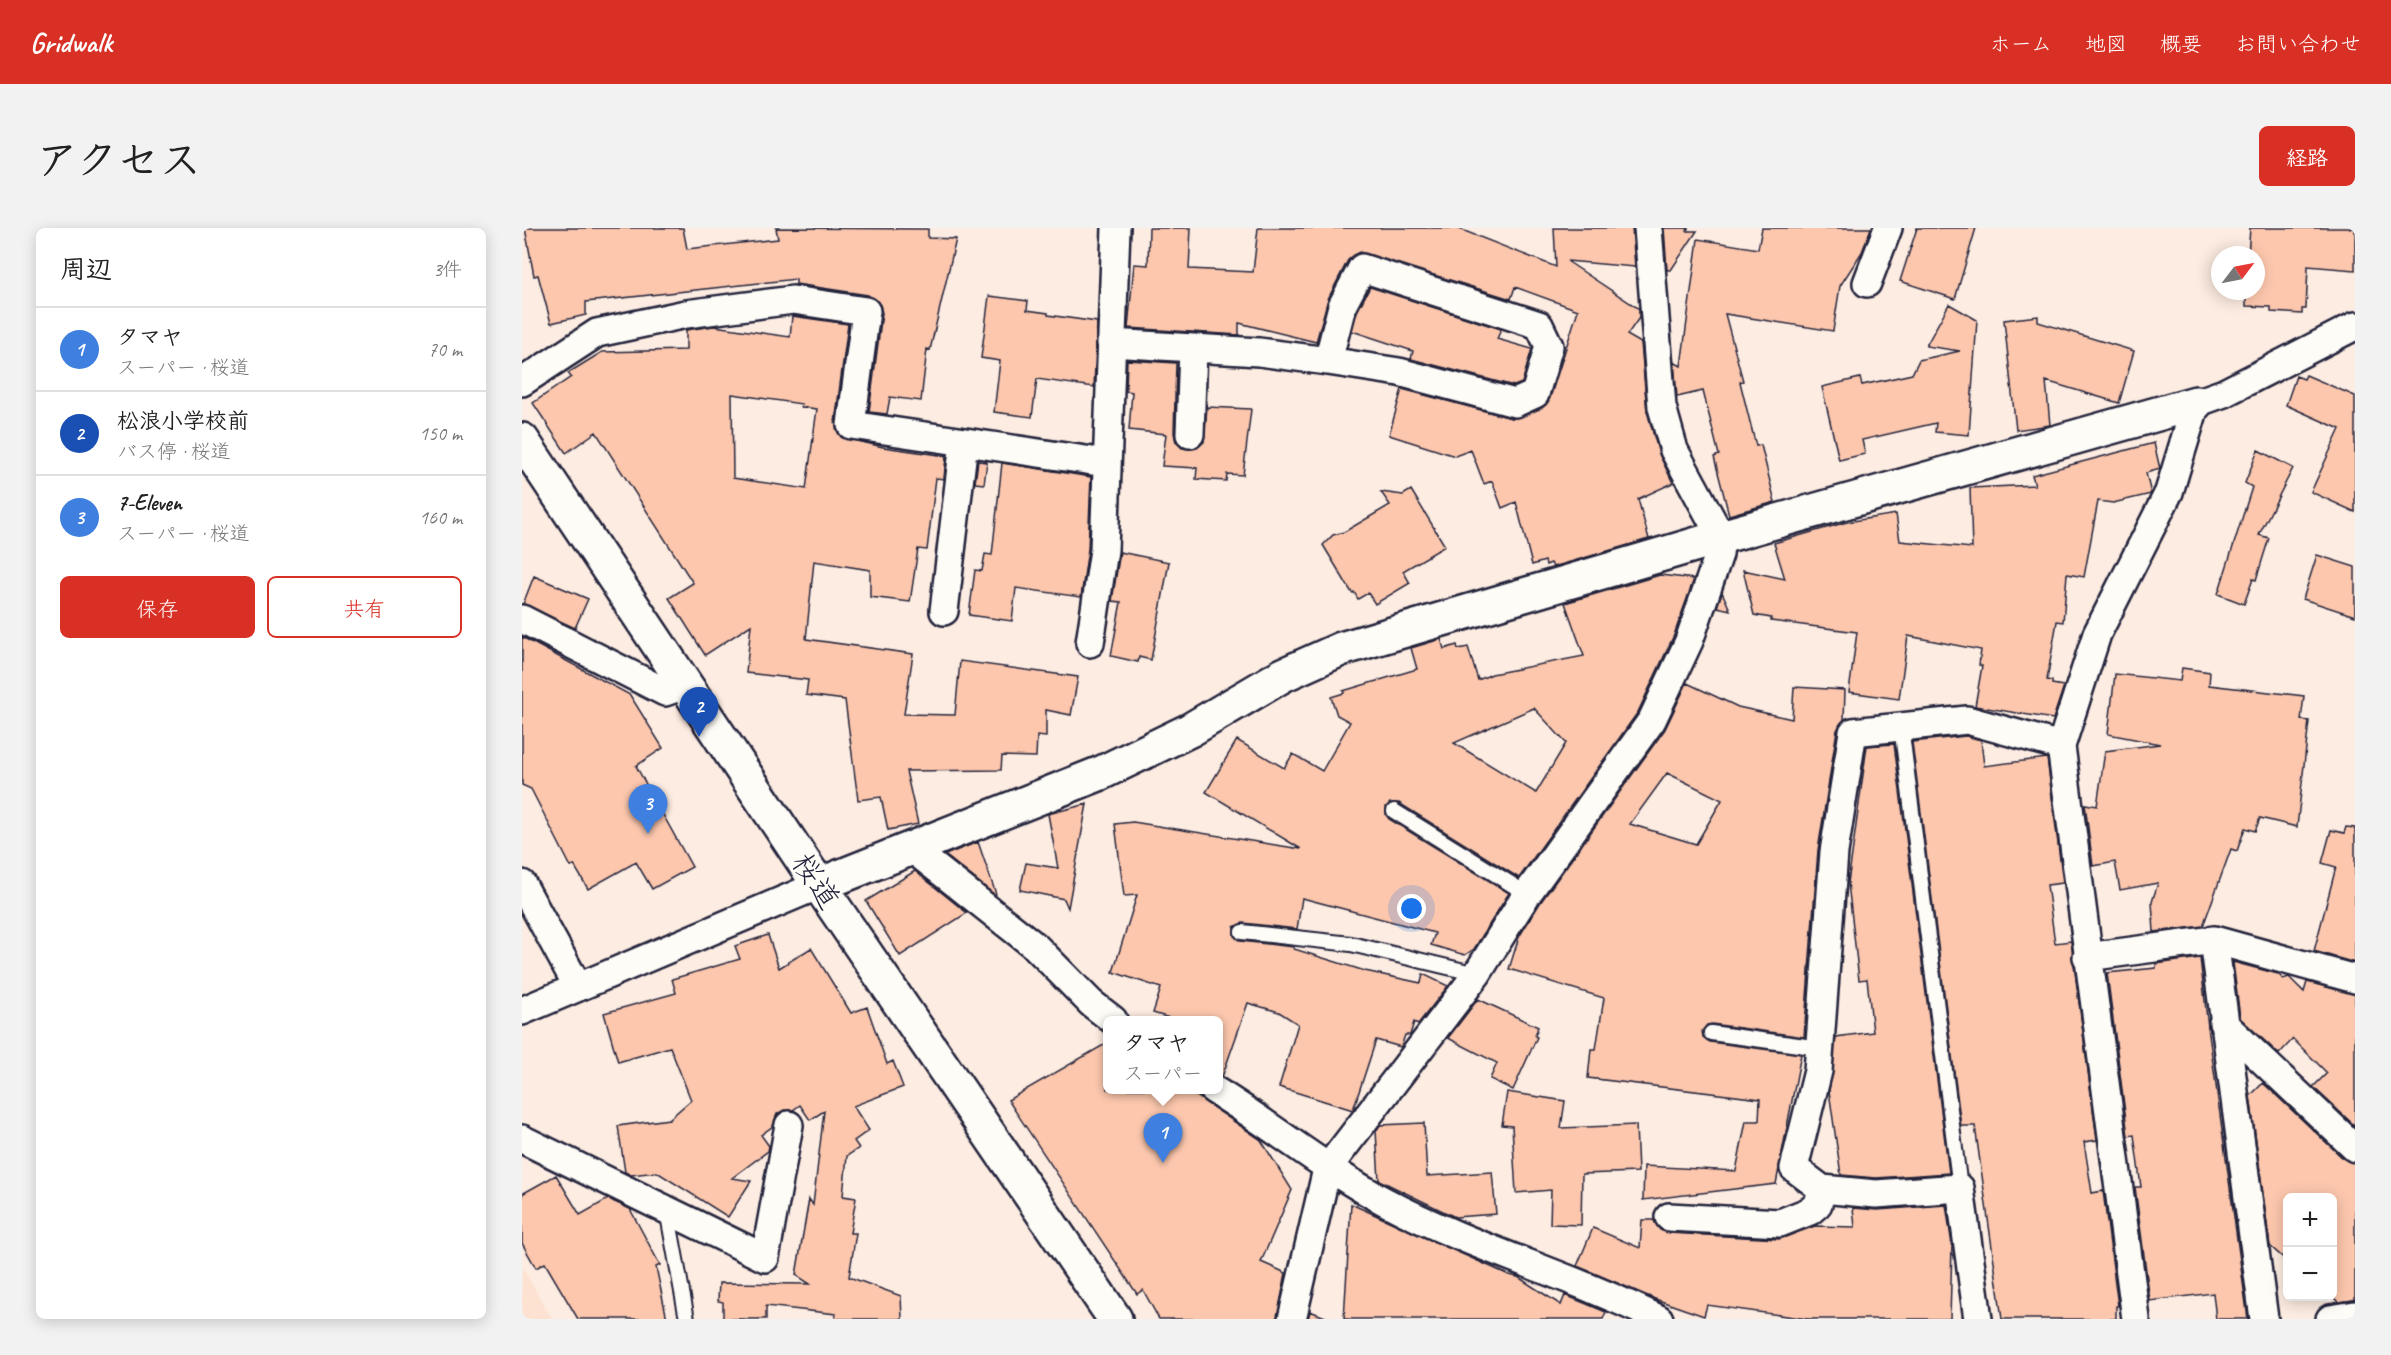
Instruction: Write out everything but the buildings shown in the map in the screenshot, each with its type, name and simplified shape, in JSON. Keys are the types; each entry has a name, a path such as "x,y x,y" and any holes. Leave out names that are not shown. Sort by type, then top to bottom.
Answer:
{"street":[{"path":"1090,643 1104,550 1116,228"},
{"path":"1292,1319 1327,1169 1477,974 1527,894 1652,720 1689,641 1719,554 1721,537 1674,450 1662,407 1648,228"},
{"path":"1867,283 1888,228"},
{"path":"1111,343 1259,352 1328,361 1399,372 1515,403 1535,394 1549,346 1539,326 1362,268 1342,306 1328,361"},
{"path":"522,382 597,333 686,314 793,300 866,310 851,425 1106,463"},
{"path":"522,1011 819,885 1137,757 1283,675 1341,649 1721,537 2196,403 2224,393 2355,326"},
{"path":"1190,434 1193,348"},
{"path":"2136,1319 2061,746 2097,634 2169,492 2196,403"},
{"name":"桜道","path":"522,440 819,885 1115,1319"},
{"path":"944,611 964,442"},
{"path":"522,619 665,692 685,685"},
{"path":"1978,1319 1960,1188 1876,1194 1822,1189 1794,1168 1818,1071 1834,852 1852,732 1967,720 2061,746"},
{"path":"911,848 1036,947 1091,1003 1108,1016"},
{"path":"522,884 578,987"},
{"path":"2088,957 2214,940 2355,979"},
{"path":"2214,940 2223,1023 2264,1319"},
{"path":"2223,1023 2355,1148"},
{"path":"1222,1094 1267,1122 1327,1169 1388,1203 1659,1319"},
{"path":"522,1139 765,1258 789,1125"},
{"path":"1669,1217 1780,1223 1810,1211 1818,1203 1822,1189"}],"lane":[{"path":"1901,726 1960,1188"},
{"path":"1394,811 1527,894"},
{"path":"1242,932 1351,944 1477,974"},
{"path":"1712,1033 1820,1048"},
{"path":"667,1210 687,1319"}],"shaded area":[{"path":"522,1267 552,1319 522,1319"}],"place":[{"name":"松浪小学校前","path":"699,737"},
{"name":"7-Eleven","path":"648,834"},
{"name":"タマヤ","path":"1163,1163"}]}
